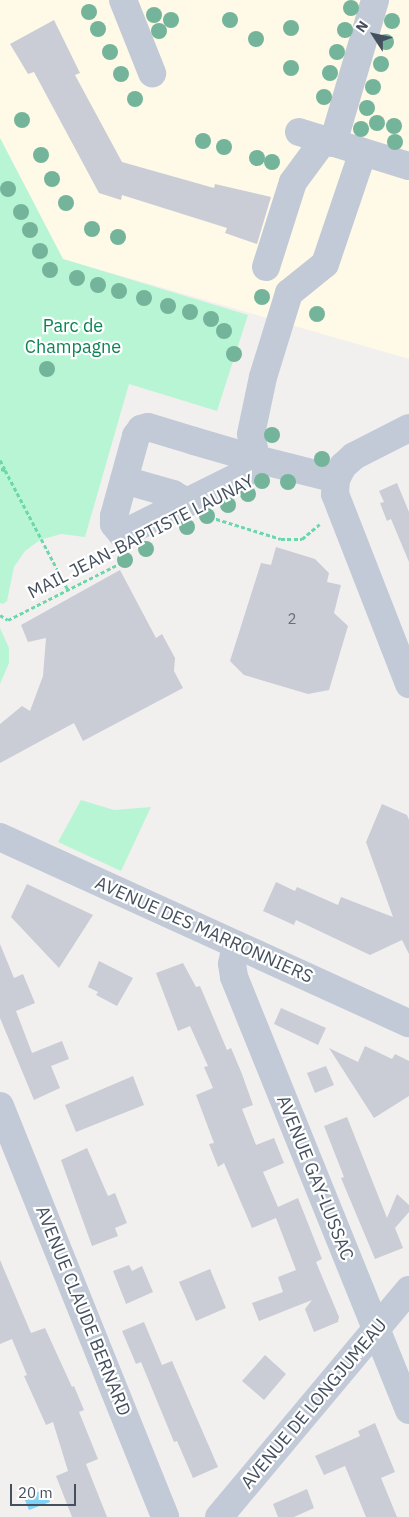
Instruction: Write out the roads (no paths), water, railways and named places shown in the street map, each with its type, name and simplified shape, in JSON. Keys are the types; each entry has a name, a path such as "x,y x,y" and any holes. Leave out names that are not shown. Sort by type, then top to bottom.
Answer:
{"street":[{"path":"123,0 152,73"},
{"path":"266,267 293,182 329,141 375,0"},
{"path":"299,132 409,166"},
{"path":"336,479 256,459 148,427 141,429 136,436 114,516 114,524 122,534 200,513 246,473 256,459 252,434 256,405 286,300 289,293 325,264 362,152"},
{"path":"409,428 354,456 343,466 336,479 332,516 409,684"},
{"path":"124,480 173,494 200,513"},
{"name":"AVENUE DES MARRONNIERS","path":"0,837 409,1023"},
{"name":"AVENUE GAY-LUSSAC","path":"236,945 232,964 234,977 409,1410"},
{"name":"AVENUE CLAUDE BERNARD","path":"0,1106 165,1517"},
{"name":"AVENUE DE LONGJUMEAU","path":"219,1517 409,1290"}],"water":[{"path":"45,1489 50,1502 29,1510 24,1498"}],"park label":[{"name":"Parc de Champagne","path":"73,337"}]}
